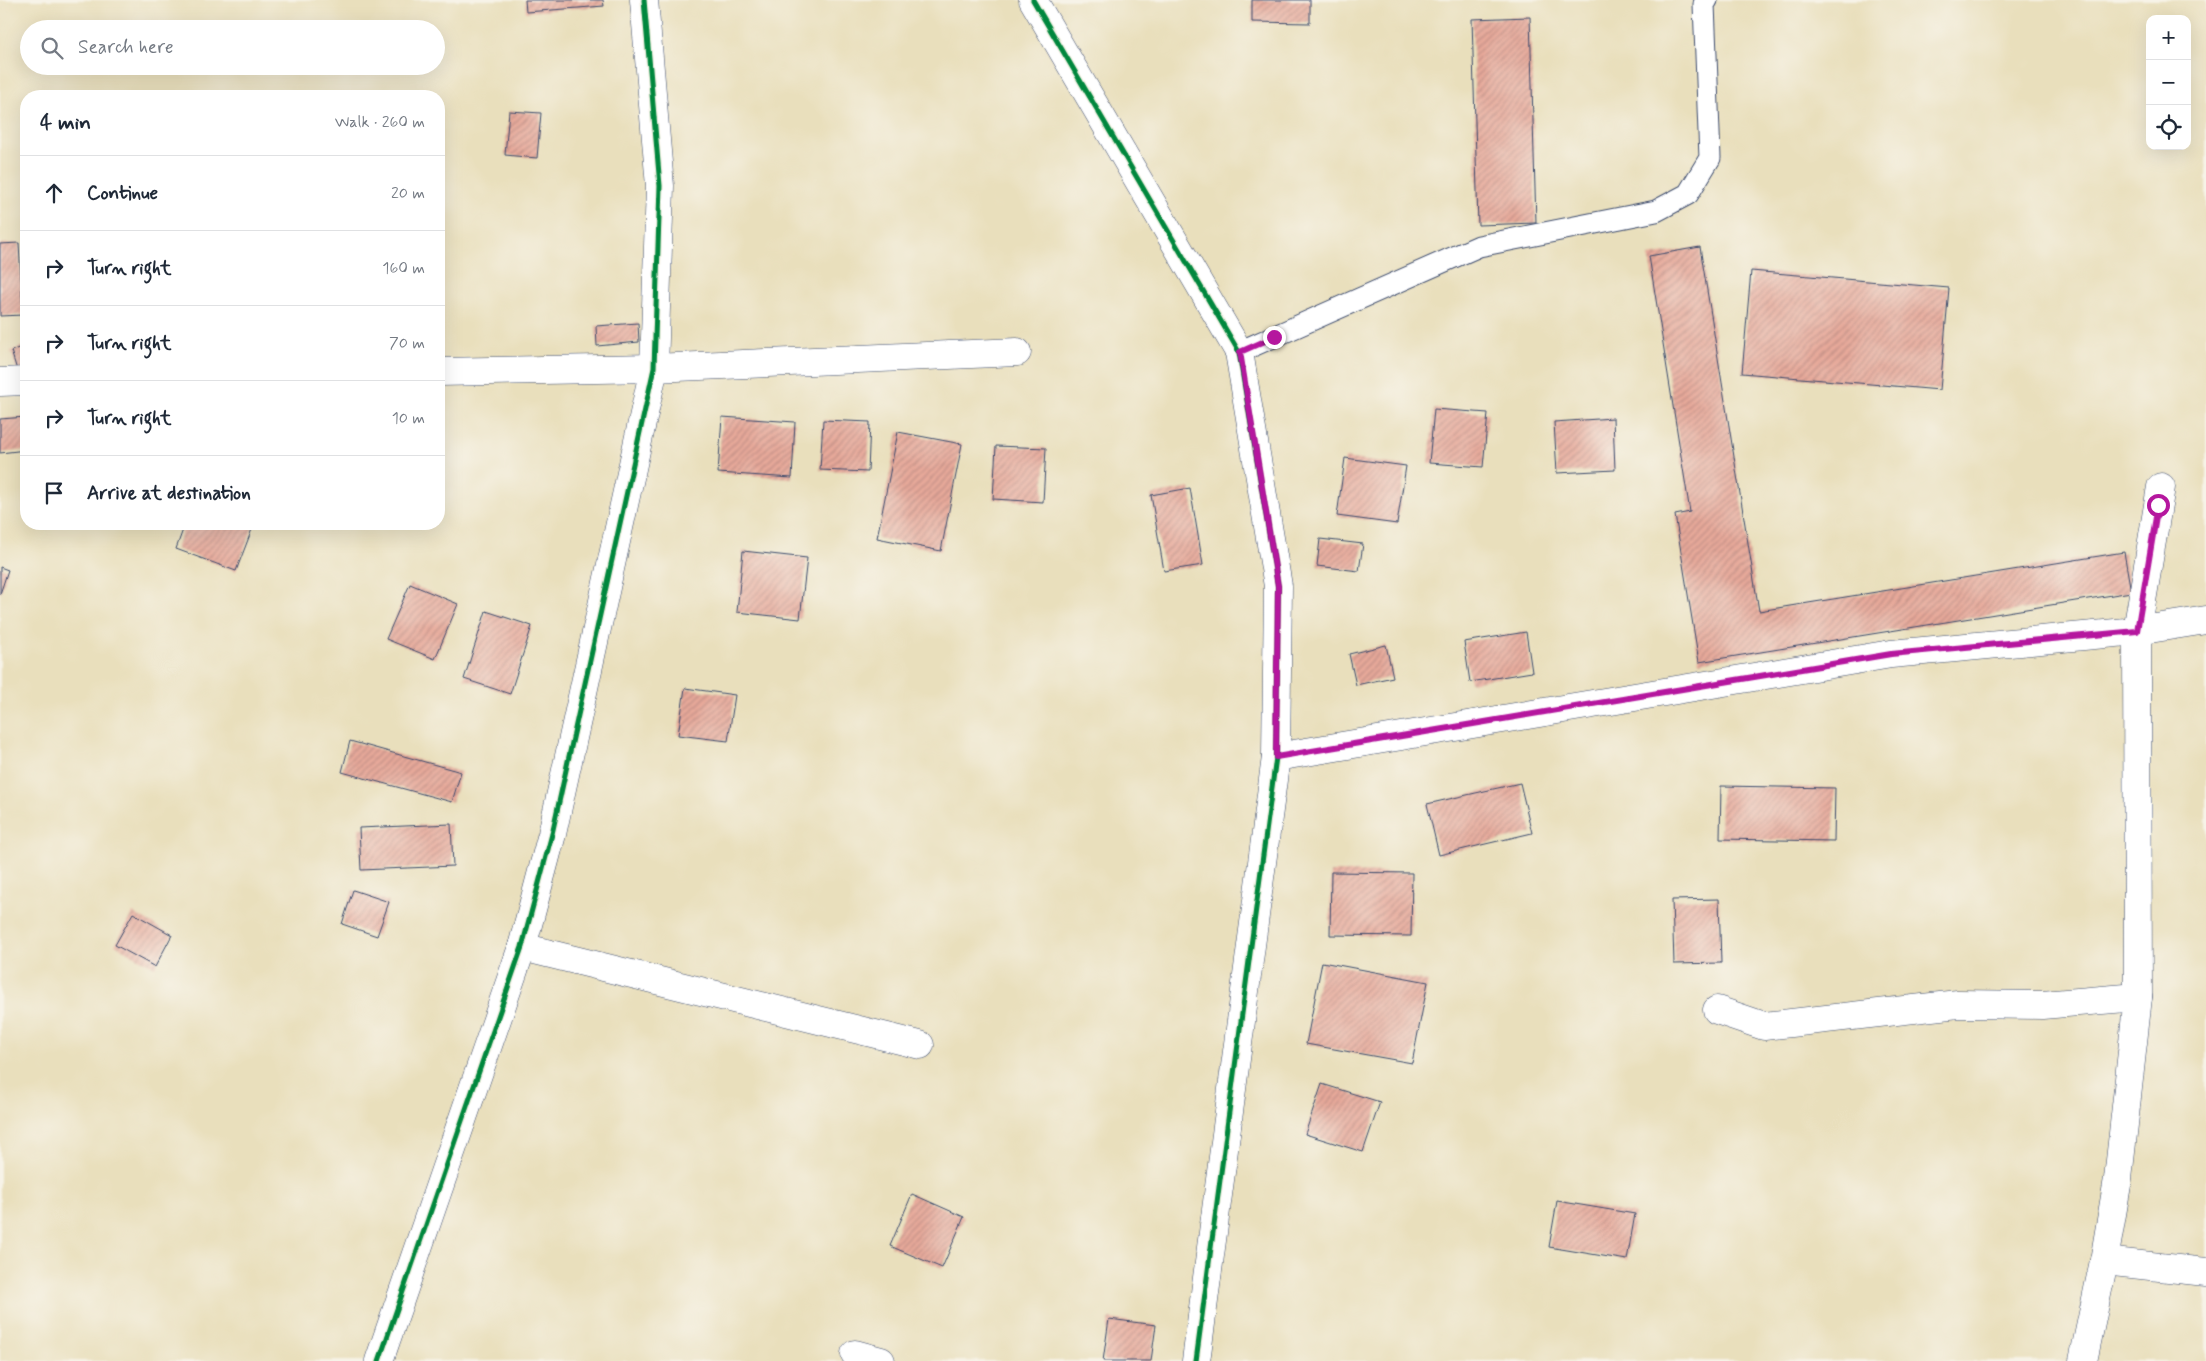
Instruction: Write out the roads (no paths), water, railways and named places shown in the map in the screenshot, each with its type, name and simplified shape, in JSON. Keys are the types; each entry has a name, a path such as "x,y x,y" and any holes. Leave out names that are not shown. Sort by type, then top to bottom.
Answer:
{"street":[{"path":"386,1359 522,947 552,834 654,368 660,186 644,0"},
{"path":"1033,0 1240,352 1278,586 1276,757 1196,1361"},
{"path":"445,372 654,368 1017,352"},
{"path":"0,382 20,381"},
{"path":"2083,1361 2104,1261 2118,1179 2138,997 2137,631 2161,487"},
{"path":"1276,757 1891,654 2137,631 2206,620"},
{"path":"522,947 920,1045"},
{"path":"1717,1010 1764,1026 1958,1004 2042,1005 2138,997"},
{"path":"2104,1261 2206,1272"}],"lane":[{"path":"1240,352 1479,246 1656,211 1688,194 1710,158 1704,4 1707,0"}]}
